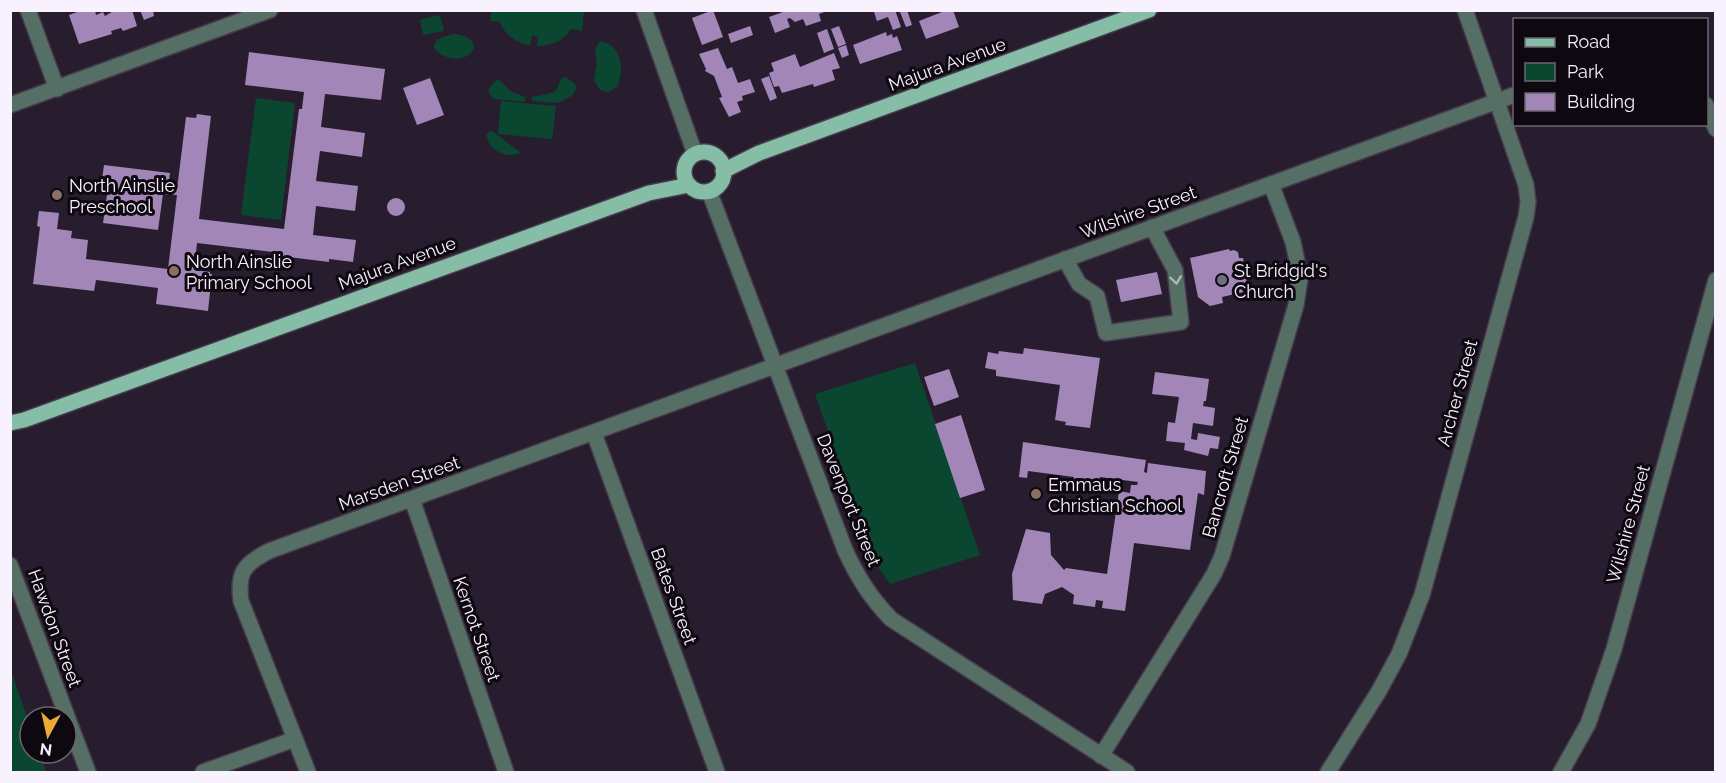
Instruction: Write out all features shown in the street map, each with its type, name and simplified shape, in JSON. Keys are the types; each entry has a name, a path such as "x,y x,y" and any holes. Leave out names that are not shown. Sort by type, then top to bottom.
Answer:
{"main road":[{"name":"Majura Avenue","path":"723,171 759,153 1149,10"},
{"name":"Majura Avenue","path":"714,155 759,153"},
{"path":"696,154 714,155 723,171 721,181 709,191 698,191 689,185 684,170 687,161 696,154"},
{"name":"Majura Avenue","path":"649,193 684,170"},
{"name":"Majura Avenue","path":"10,431 17,422 649,193 689,185"}],"street":[{"path":"28,10 57,89"},
{"path":"10,105 57,89 245,15 270,10"},
{"path":"644,10 696,154"},
{"name":"Archer Street","path":"1328,772 1379,691 1399,654 1422,595 1526,217 1528,202 1526,184 1465,10"},
{"name":"Wilshire Street","path":"775,365 1513,96"},
{"path":"1708,108 1716,129"},
{"name":"Bancroft Street","path":"1101,756 1214,574 1225,545 1296,305 1300,279 1293,242 1271,184"},
{"name":"Davenport Street","path":"709,191 845,550 872,600 891,619 1127,772"},
{"path":"1065,259 1080,284 1098,296 1106,333 1181,322 1175,270 1152,227"},
{"name":"Wilshire Street","path":"1561,772 1588,724 1614,648 1708,333 1716,280"},
{"name":"Marsden Street","path":"308,772 241,601 238,584 249,561 269,551 775,365"},
{"name":"Bates Street","path":"594,433 717,772"},
{"name":"Kernot Street","path":"412,499 506,772"},
{"name":"Hawdon Street","path":"10,565 88,772"},
{"path":"203,772 295,739"}],"green space":[{"path":"491,11 584,11 582,31 571,29 561,40 542,46 537,46 538,37 532,36 530,46 512,38 500,22 490,21"},
{"path":"438,15 443,31 423,35 420,20"},
{"path":"454,34 465,36 472,42 474,49 470,54 460,58 448,58 434,48 438,40"},
{"path":"600,41 613,47 620,59 621,73 617,87 608,92 600,90 594,80 597,63 595,49"},
{"path":"566,77 577,87 572,96 557,103 532,101 532,97 555,92 562,78"},
{"path":"496,80 501,81 510,91 525,97 525,102 493,99 488,90"},
{"path":"256,98 295,103 281,220 241,215"},
{"path":"501,101 556,106 552,139 498,134"},
{"path":"491,130 521,153 509,155 495,149 486,135"},
{"path":"915,363 980,555 890,584 871,553 815,394"},
{"path":"10,668 23,705 18,705 18,765 44,765 46,772 11,772"}],"building":[{"path":"82,10 95,10 96,15 103,12 105,16 115,10 132,10 137,26 123,31 121,28 111,31 112,34 79,44 69,15"},
{"path":"140,10 153,10 154,16 144,20"},
{"path":"713,10 723,37 702,45 692,18"},
{"path":"782,10 827,11 819,14 821,21 806,26 803,19 795,22 790,18 787,19 790,27 775,33 769,17 783,12"},
{"path":"895,10 901,27 893,30 888,17 877,21 874,12"},
{"path":"907,10 912,25 906,27 900,12"},
{"path":"947,10 953,10 959,27 926,39 919,21"},
{"path":"750,26 753,35 731,43 728,34"},
{"path":"839,26 846,44 838,47 831,29"},
{"path":"827,29 834,49 824,53 817,33"},
{"path":"886,32 887,36 892,34 893,38 897,36 902,50 860,64 853,45"},
{"path":"846,45 849,55 842,58 838,48"},
{"path":"718,48 727,69 732,67 738,83 750,79 755,92 742,96 743,100 737,102 741,112 729,117 719,98 722,97 714,76 705,71 699,54"},
{"path":"249,52 385,69 381,100 325,94 321,127 365,133 362,157 320,151 316,181 358,186 355,211 316,206 313,235 356,240 353,262 329,259 329,262 281,256 281,253 197,243 194,270 212,274 208,311 156,304 158,288 96,280 94,291 33,284 40,227 37,226 39,211 59,213 57,229 72,231 71,238 88,240 86,259 168,269 177,195 163,194 158,230 103,223 108,188 101,187 104,165 170,173 168,188 177,189 186,117 196,118 197,114 211,116 199,219 284,229 299,109 302,109 304,92 245,85"},
{"path":"834,53 840,68 832,70 835,80 782,93 779,86 774,87 769,73 774,71 771,63 795,54 800,67"},
{"path":"769,76 777,98 770,101 761,79"},
{"path":"430,78 444,115 417,125 403,88"},
{"path":"396,198 402,201 405,207 402,213 396,216 390,213 387,207 390,201"},
{"path":"1229,249 1238,252 1239,258 1243,258 1248,291 1222,297 1223,303 1210,306 1198,297 1190,258"},
{"path":"1157,272 1162,294 1121,302 1116,280"},
{"path":"1024,348 1100,358 1090,428 1065,425 1066,422 1055,420 1060,385 996,376 996,370 985,368 988,352 1023,354"},
{"path":"949,369 959,397 934,406 924,377"},
{"path":"1155,372 1209,379 1206,401 1203,406 1215,408 1213,426 1193,423 1191,439 1197,440 1198,433 1220,437 1218,449 1210,448 1208,456 1184,450 1185,443 1166,441 1168,422 1175,423 1179,397 1152,394"},
{"path":"961,415 985,490 960,498 935,424"},
{"path":"1023,442 1146,460 1144,472 1147,473 1148,463 1206,471 1204,495 1198,493 1190,550 1134,543 1125,611 1102,608 1103,601 1096,600 1095,607 1073,604 1074,595 1062,587 1045,594 1042,604 1013,600 1012,574 1026,529 1050,533 1051,555 1064,570 1066,568 1107,574 1119,491 1130,493 1131,485 1137,485 1138,482 1100,477 1098,488 1073,485 1074,477 1028,471 1027,478 1019,477"}],"place":[{"name":"North Ainslie Preschool","path":"57,195"},
{"name":"North Ainslie Primary School","path":"174,271"},
{"name":"St Bridgid's Church","path":"1222,280"},
{"name":"Emmaus Christian School","path":"1036,494"}]}
